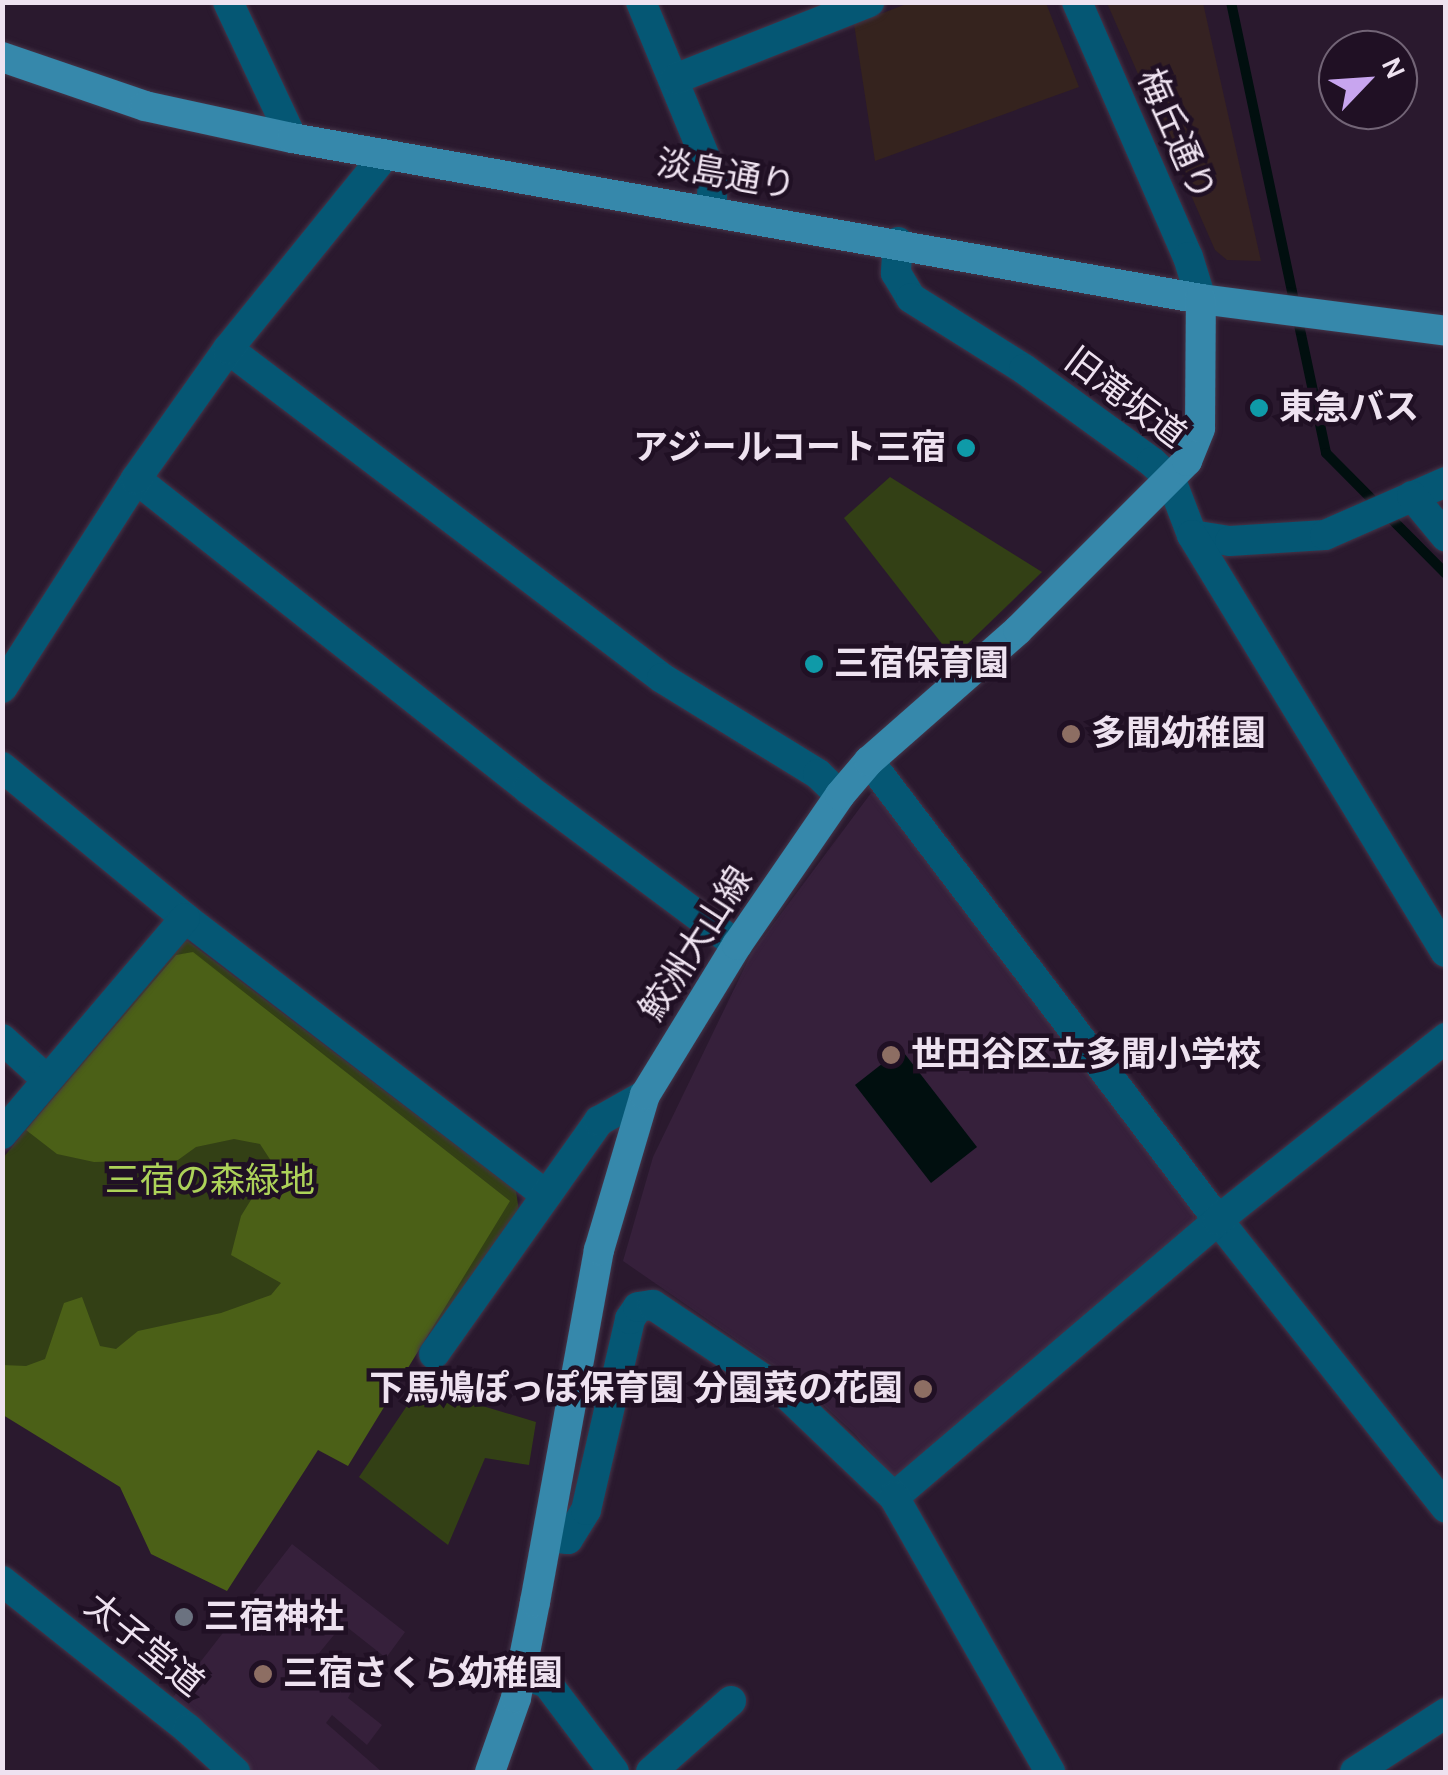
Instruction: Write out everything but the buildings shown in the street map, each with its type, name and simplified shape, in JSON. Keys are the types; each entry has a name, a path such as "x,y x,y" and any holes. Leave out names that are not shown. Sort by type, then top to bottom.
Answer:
{"main road":[{"name":"淡島通り","path":"2,56 145,106 292,138 898,242 1201,299 1446,331"},
{"name":"鮫洲大山線","path":"490,1772 520,1674 599,1250 645,1096 737,944 840,795 870,760 1018,630 1187,461 1200,428 1201,299"}],"street":[{"path":"228,2 292,138"},
{"path":"641,2 714,177 711,210"},
{"path":"675,79 869,2"},
{"name":"梅丘通り","path":"1077,2 1188,257 1201,299"},
{"path":"2,688 136,479 228,349 385,155"},
{"name":"旧滝坂道","path":"898,242 896,273 911,298 1115,432 1171,480 1192,535 1446,952"},
{"path":"228,349 662,678 818,774 840,795"},
{"path":"136,479 528,789 737,944"},
{"path":"1192,535 1230,541 1325,535 1446,482"},
{"path":"1387,508 1446,537"},
{"path":"870,760 1218,1220 1446,1508"},
{"path":"2,767 185,918 546,1194"},
{"path":"2,1134 185,918"},
{"path":"894,1497 1218,1220 1446,1038"},
{"path":"2,1040 46,1079"},
{"path":"434,1354 598,1121 645,1096"},
{"path":"548,1536 568,1539 586,1510 630,1319 638,1307 653,1304 786,1394 894,1497 1050,1772"},
{"name":"太子堂道","path":"2,1581 173,1716 235,1772"},
{"path":"520,1674 547,1684 614,1772"},
{"path":"651,1772 731,1701"},
{"path":"1354,1772 1446,1714"}],"shaded area":[{"path":"909,3 1046,3 1079,87 875,161 854,24"},
{"path":"1107,3 1203,3 1261,261 1227,260 1215,250"},
{"name":"世田谷区立多聞小学校","path":"871,793 884,796 1194,1207 1194,1225 902,1476 890,1475 854,1433 798,1382 623,1261 653,1157 751,954"},
{"path":"901,1049 977,1147 931,1183 855,1085"},
{"name":"三宿さくら幼稚園","path":"292,1544 405,1632 386,1658 343,1624 315,1658 353,1689 348,1698 382,1725 367,1745 332,1715 326,1723 382,1772 252,1772 170,1701"}],"green space":[{"path":"890,477 1042,572 953,658 844,518"},
{"name":"三宿の森緑地","path":"188,941 516,1191 519,1211 437,1332 366,1335 3,1394 3,1158 176,943"},
{"name":"三宿の森緑地","path":"193,952 510,1201 348,1466 318,1450 227,1591 151,1554 120,1487 3,1415 2,1365 26,1366 45,1359 64,1303 82,1297 100,1346 116,1349 138,1331 221,1313 271,1295 281,1283 231,1255 241,1216 273,1164 260,1144 234,1139 196,1147 178,1160 94,1162 57,1154 26,1130 176,955"},
{"path":"429,1373 476,1404 536,1422 529,1465 485,1458 448,1545 359,1477"}],"waterway":[{"path":"1231,2 1326,453 1446,574"}],"place":[{"name":"東急バス","path":"1259,408"},
{"name":"アジールコート三宿","path":"966,448"},
{"name":"三宿保育園","path":"814,664"},
{"name":"多聞幼稚園","path":"1071,734"},
{"name":"世田谷区立多聞小学校","path":"891,1055"},
{"name":"下馬鳩ぽっぽ保育園 分園菜の花園","path":"923,1389"},
{"name":"三宿神社","path":"184,1617"},
{"name":"三宿さくら幼稚園","path":"263,1674"}]}
